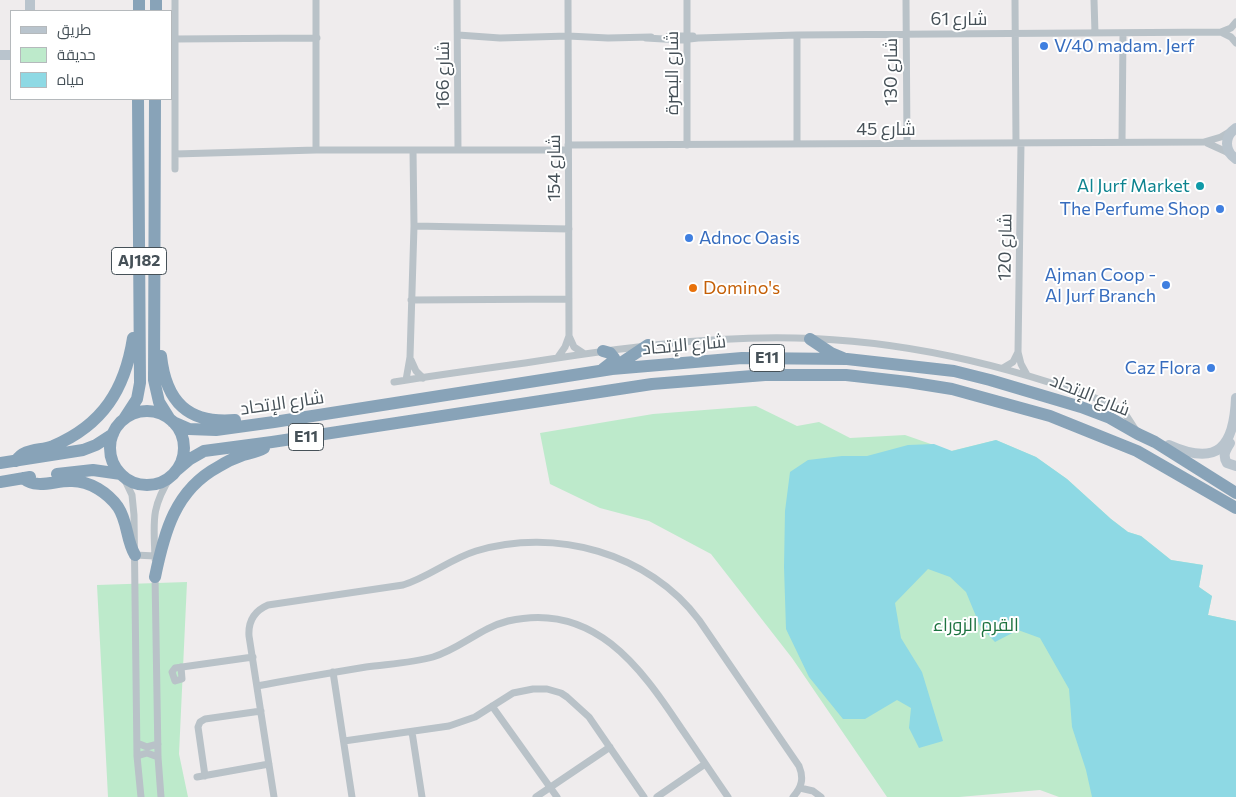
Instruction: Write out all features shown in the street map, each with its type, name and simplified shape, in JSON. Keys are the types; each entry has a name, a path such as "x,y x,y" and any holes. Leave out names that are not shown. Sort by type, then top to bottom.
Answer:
{"highway":[{"name":"AJ182","path":"124,419 133,406 139,391 138,100"},
{"name":"AJ182","path":"155,100 156,392 158,402 171,420"},
{"path":"16,461 19,455 24,452 53,446 77,434 98,417 117,391 127,369 139,300"},
{"path":"155,322 162,372 167,387 180,405 200,417 210,420 255,418 274,422"},
{"path":"810,338 831,353 847,359"},
{"path":"607,369 648,345"},
{"path":"603,350 610,353 614,358 607,369"},
{"name":"شارع الإتحاد","path":"171,420 189,429 203,430 274,422 607,369 742,358 847,359 954,371 1081,407 1110,418 1155,442 1236,493"},
{"name":"شارع الإتحاد","path":"174,473 190,459 204,451 652,384 765,374 846,375 952,389 1050,416 1137,451 1236,508"},
{"path":"142,411 151,411 161,413 171,420 180,430 184,451 182,461 174,473 162,482 147,484 132,482 122,475 111,455 110,444 113,434 124,419 142,411"},
{"path":"0,463 83,450 96,445 113,434"},
{"path":"155,577 166,531 174,512 185,495 203,477 217,467 263,449 272,442"},
{"path":"0,482 84,470 102,470 122,475"},
{"path":"23,478 32,484 78,481 89,484 107,494 122,514 135,555"}],"street":[{"path":"175,0 175,169"},
{"path":"316,0 316,150"},
{"name":"شارع 166","path":"457,0 458,150"},
{"name":"شارع 154","path":"558,357 565,347 569,336 568,0"},
{"name":"شارع البصرة","path":"687,0 687,145"},
{"name":"شارع 130","path":"906,0 907,144"},
{"name":"شارع 120","path":"1015,0 1018,143 1018,352 1021,364 1027,374"},
{"path":"1094,0 1094,33"},
{"path":"1221,32 1230,28 1236,22"},
{"path":"1221,32 1236,42"},
{"name":"شارع 61","path":"458,38 490,40 500,38 568,38 599,40 608,38 796,35 1221,32"},
{"path":"1122,142 1123,33"},
{"path":"796,35 797,144"},
{"path":"175,40 317,38"},
{"path":"1234,128 1227,140 1234,158"},
{"name":"شارع 45","path":"175,154 316,150 458,150 687,145 1204,142 1221,137 1234,128"},
{"name":"شارع 45","path":"1204,142 1219,147 1234,158"},
{"path":"406,380 410,357 414,226 413,150"},
{"path":"414,226 569,230"},
{"path":"411,300 569,299"},
{"path":"569,336 574,347 585,354"},
{"path":"394,382 603,350 648,345 690,341 810,338 907,348 1027,374 1117,406 1128,416 1138,434"},
{"path":"1003,368 1013,362 1018,352"},
{"path":"410,357 413,367 423,378"},
{"path":"1236,398 1232,440 1224,456 1227,463 1236,466"},
{"path":"1155,442 1164,443 1187,453 1202,455 1222,447 1232,432"},
{"path":"161,797 158,757 154,512 161,493 174,473"},
{"path":"122,475 132,495 134,505 137,756 140,797"},
{"path":"274,797 249,636 250,623 257,612 268,605 403,585 415,581 462,556 500,546 537,542 584,547 610,555 659,581 690,608 798,766 802,778 800,788 793,797"},
{"path":"135,555 155,556"},
{"path":"258,686 435,656 452,650 487,628 508,622 540,618 572,623 602,636 631,660 660,695 728,797"},
{"path":"181,668 252,657"},
{"path":"333,672 352,797"},
{"path":"344,741 458,724 475,717 507,696 526,690 547,689 561,693 579,706 589,717 644,797"},
{"path":"492,706 557,797"},
{"path":"261,711 205,719 200,722 198,727 201,776 269,764"},
{"path":"412,732 422,797"},
{"path":"137,743 147,747 158,744"},
{"path":"536,797 610,747"},
{"path":"137,756 147,753 158,757"},
{"path":"657,797 706,764"},
{"path":"800,788 813,791 821,797"}],"green space":[{"name":"القرم الزوراء","path":"756,406 797,426 819,422 850,438 905,435 951,451 996,440 1036,457 1067,479 1128,532 1141,536 1171,560 1203,565 1199,587 1212,596 1208,615 1236,621 1236,797 1059,797 1040,790 959,797 887,797 792,658 711,554 649,521 600,508 550,484 540,433 653,414"},
{"path":"187,582 179,754 188,797 108,797 97,585"}],"water":[{"path":"996,440 1036,457 1067,479 1128,532 1141,536 1171,560 1203,565 1199,587 1212,596 1208,615 1236,621 1236,797 1092,797 1086,770 1072,727 1069,689 1040,638 1018,630 995,642 980,626 966,592 950,577 928,569 895,603 901,638 922,672 943,741 919,748 909,728 911,708 897,700 865,719 843,719 809,677 786,629 785,511 790,472 808,460 842,456 867,456 908,445 934,444 952,451"}],"place":[{"name":"V/40 madam. Jerf","path":"1044,46"},
{"name":"Al Jurf Market","path":"1200,186"},
{"name":"The Perfume Shop","path":"1220,209"},
{"name":"Adnoc Oasis","path":"689,238"},
{"name":"Ajman Coop - Al Jurf Branch","path":"1166,285"},
{"name":"Domino's","path":"693,288"},
{"name":"Caz Flora","path":"1211,368"}]}
